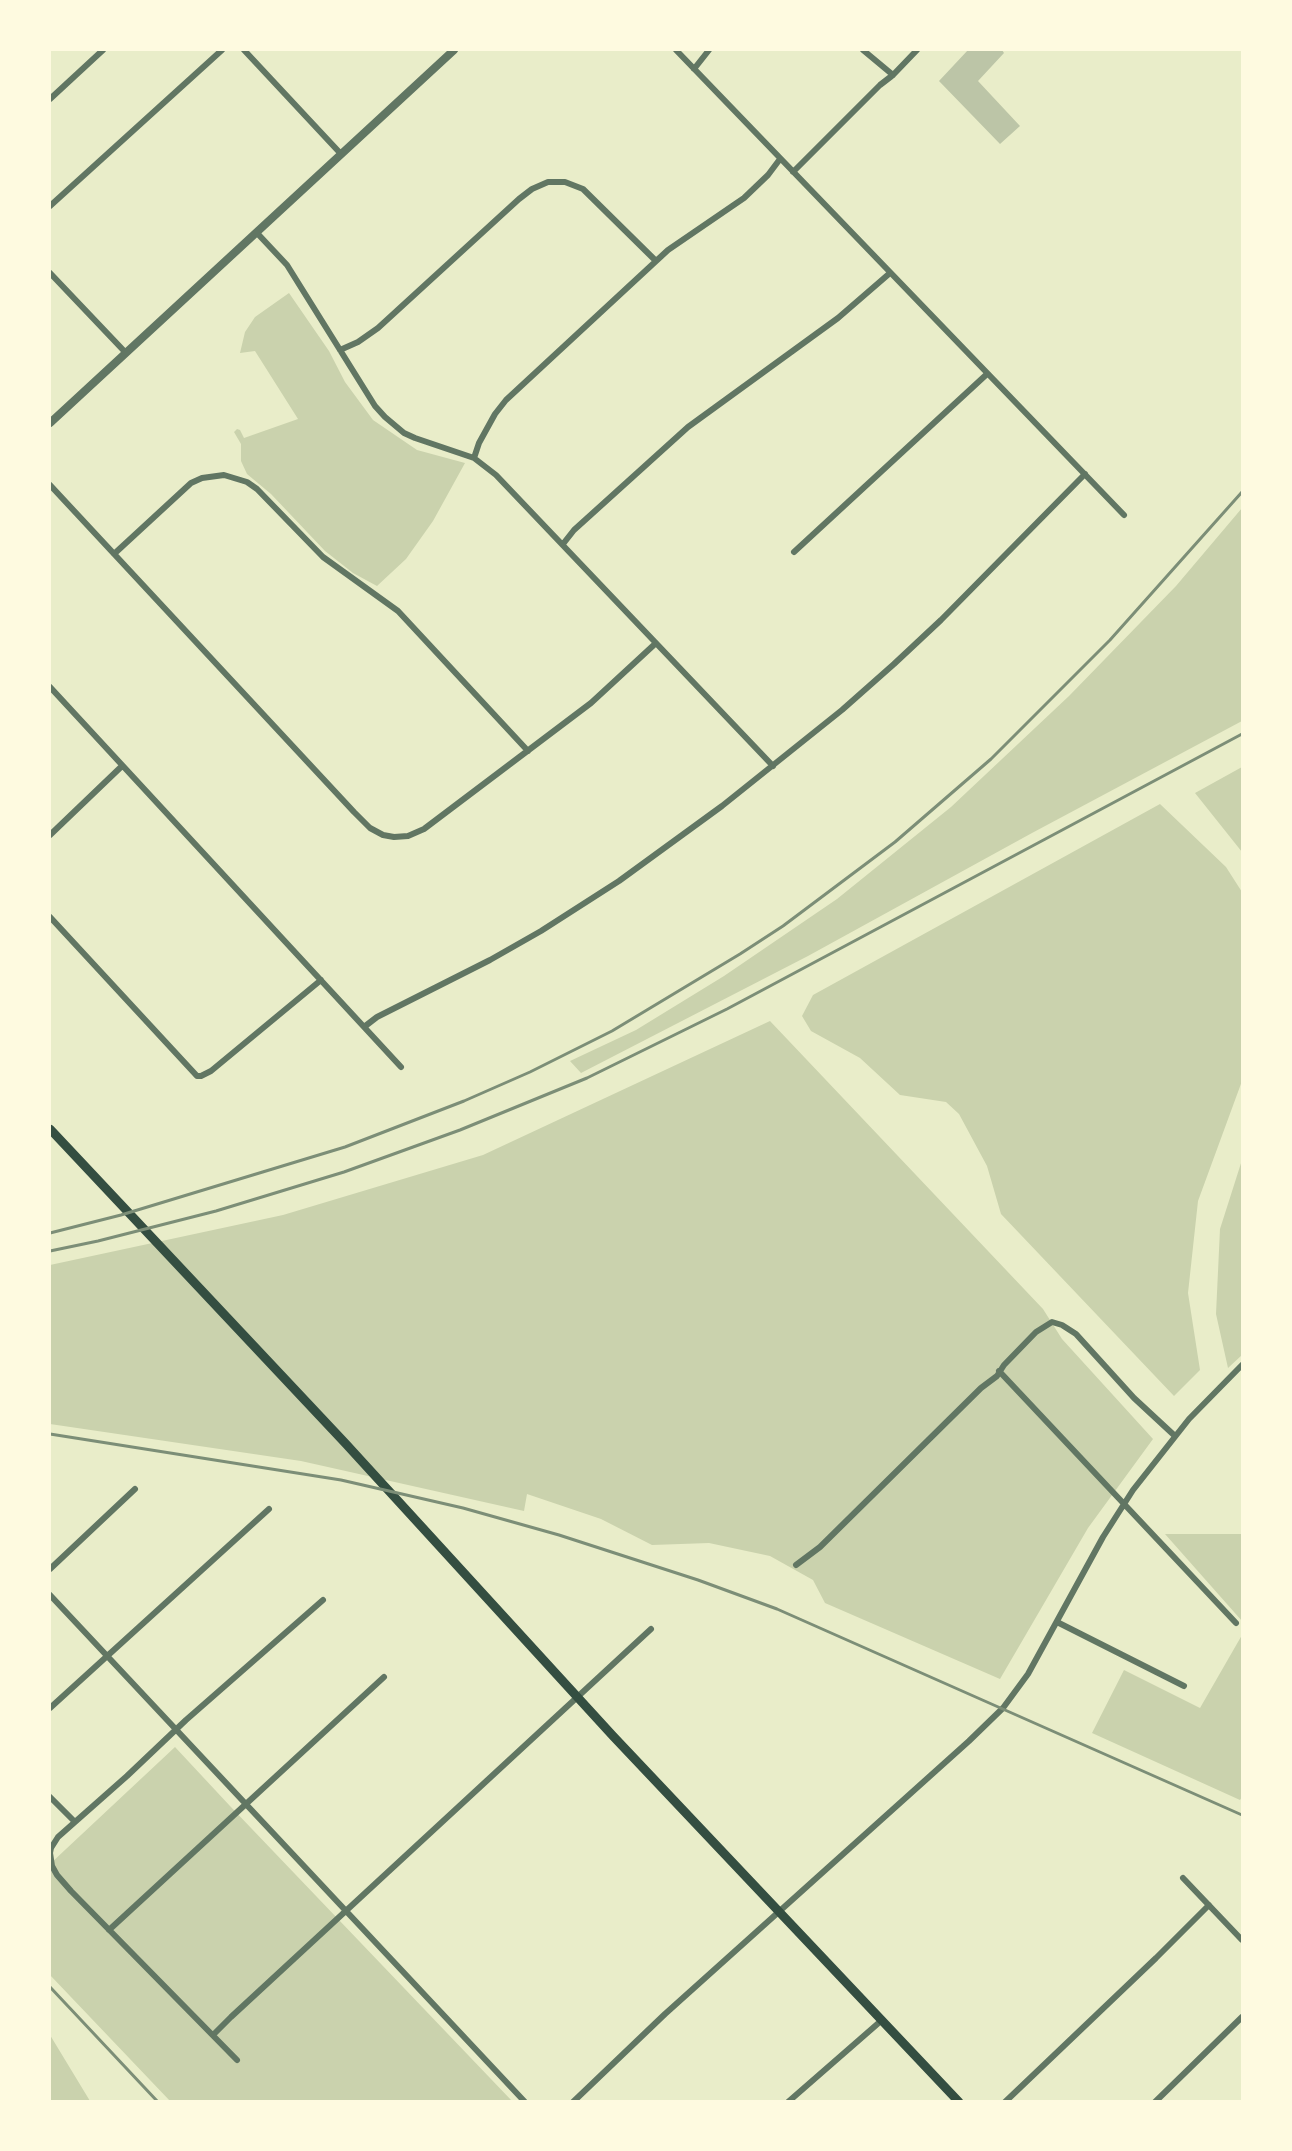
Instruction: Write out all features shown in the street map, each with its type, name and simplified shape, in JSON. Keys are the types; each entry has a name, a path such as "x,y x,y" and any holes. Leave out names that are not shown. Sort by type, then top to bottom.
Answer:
{"main road":[{"path":"50,1129 346,1444 577,1697 959,2102"}],"street":[{"path":"50,99 103,50"},
{"path":"50,206 222,50"},
{"path":"244,50 342,154"},
{"path":"50,423 454,50"},
{"path":"676,50 1124,515"},
{"path":"694,69 709,50"},
{"path":"864,50 893,75"},
{"path":"793,172 916,50"},
{"path":"474,458 479,443 495,414 506,400 684,237 744,198 768,175 780,159"},
{"path":"340,350 358,342 378,328 519,199 532,189 548,182 564,182 583,189 656,261"},
{"path":"257,233 287,265 375,406 394,426 415,438 474,458 496,475 773,766"},
{"path":"50,273 126,352"},
{"path":"563,544 574,530 688,427 838,318 890,273"},
{"path":"794,552 987,374"},
{"path":"364,1027 378,1017 490,960 587,902 684,835 842,710 941,620 1085,474"},
{"path":"114,554 191,483 202,478 220,475 239,478 257,489 323,557 398,611 528,751"},
{"path":"50,485 354,812 377,832 399,837 418,832 591,703 656,643"},
{"path":"50,687 401,1067"},
{"path":"50,835 122,766"},
{"path":"50,918 194,1072 201,1076 220,1064 321,980"},
{"path":"796,1565 820,1547 1036,1332 1052,1322 1077,1334 1134,1398 1174,1437"},
{"path":"573,2102 778,1910 969,1741 1003,1708 1028,1674 1124,1502 1205,1401 1242,1365"},
{"path":"999,1371 1236,1623"},
{"path":"50,1569 135,1489"},
{"path":"50,1708 269,1509"},
{"path":"50,1595 525,2102"},
{"path":"237,2060 57,1875 51,1858 51,1848 54,1841 323,1600"},
{"path":"1057,1622 1184,1686"},
{"path":"213,2035 651,1629"},
{"path":"110,1929 384,1677"},
{"path":"50,1797 75,1822"},
{"path":"1183,1878 1242,1940"},
{"path":"1005,2102 1209,1905"},
{"path":"1155,2102 1242,2017"},
{"path":"788,2102 882,2020"}],"green space":[{"path":"289,293 329,351 345,382 373,420 417,450 465,463 433,521 406,559 377,586 353,573 325,551 271,494 247,474 241,461 241,444 234,432 237,429 244,438 298,419 255,351 240,353 245,332 255,317"},
{"path":"1242,508 1242,721 808,956 581,1073 570,1061 636,1030 724,976 837,899 951,807 1069,696 1176,586"},
{"path":"1242,767 1242,852 1195,793"},
{"path":"1160,804 1226,867 1242,892 1242,1081 1198,1201 1188,1293 1200,1370 1174,1396 1001,1214 987,1166 959,1114 946,1102 900,1095 860,1058 811,1031 802,1016 813,995"},
{"path":"770,1021 1043,1309 1062,1339 1153,1439 1088,1528 1000,1679 825,1603 813,1580 770,1556 709,1543 652,1545 601,1519 527,1494 524,1511 301,1461 50,1424 50,1265 283,1215 483,1155"},
{"path":"1242,1160 1242,1355 1228,1368 1216,1314 1220,1229"},
{"path":"1165,1534 1242,1534 1242,1621"},
{"path":"1242,1635 1242,1797 1240,1800 1092,1733 1124,1670 1200,1708"},
{"path":"175,1747 512,2101 170,2101 50,1975 50,1864"},
{"path":"50,2035 90,2101 50,2101"}],"building":[{"path":"968,50 1002,50 1004,53 978,81 1020,126 1000,144 939,81"}],"railway":[{"path":"50,1233 121,1215 345,1147 464,1101 530,1072 612,1031 740,954 783,926 895,842 991,759 1110,640 1242,492"},
{"path":"50,1251 216,1211 344,1172 460,1130 587,1078 727,1009 1242,734"},
{"path":"50,1434 341,1480 463,1508 559,1535 698,1580 777,1609 1242,1815"},
{"path":"50,1987 158,2102"}]}
